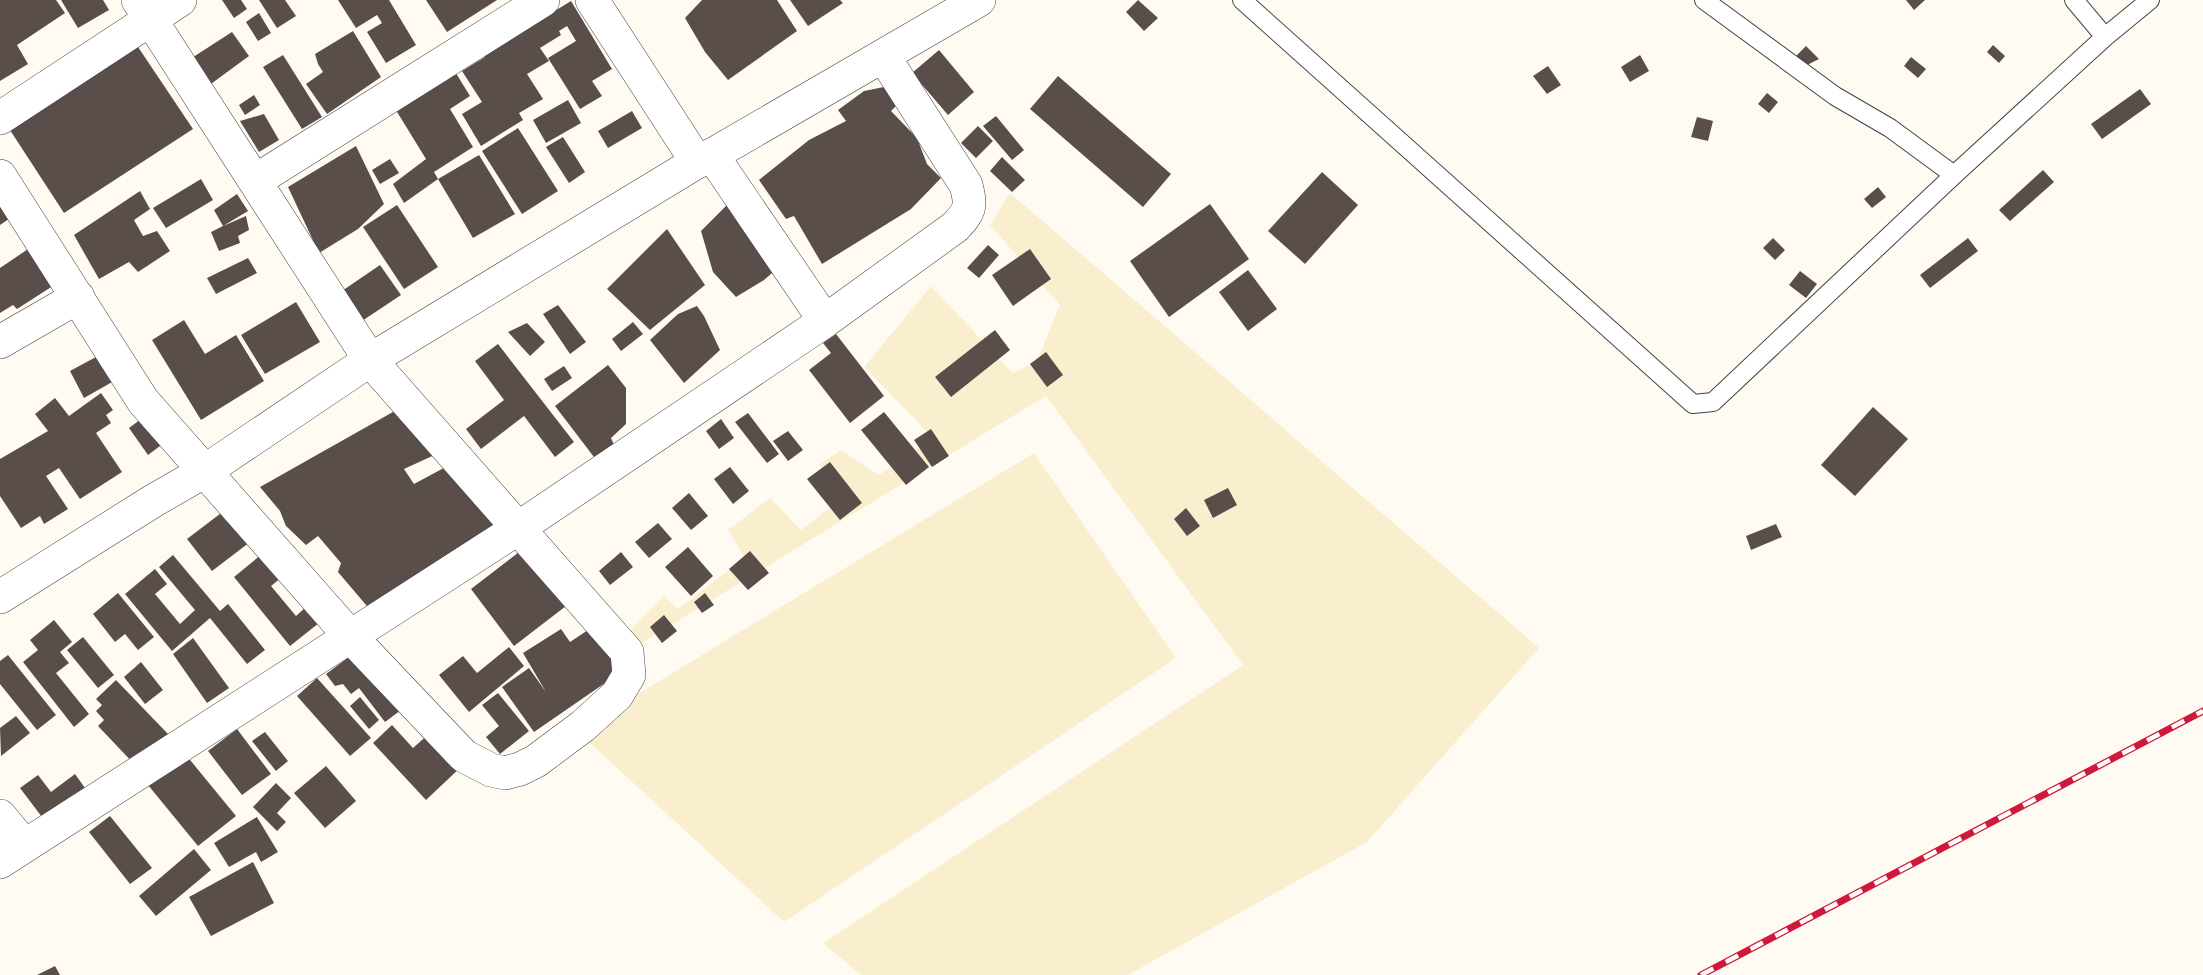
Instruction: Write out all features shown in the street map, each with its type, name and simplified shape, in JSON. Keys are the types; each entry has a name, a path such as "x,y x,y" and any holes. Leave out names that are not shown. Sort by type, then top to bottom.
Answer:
{"street":[{"path":"0,118 145,10 180,0"},
{"path":"255,181 543,0"},
{"path":"592,0 705,159 825,321"},
{"path":"0,597 205,471 370,360 705,159 884,57 975,1"},
{"path":"0,176 143,401 350,636 464,756 491,770 505,773 520,769 537,761 583,726 617,695 629,675 627,652 370,360 145,10"},
{"path":"0,816 12,854 517,529 825,321 955,228 968,213 970,199 966,185 884,57"},
{"path":"0,342 78,297"}],"lane":[{"path":"1242,0 1693,404 1713,402 1954,175 2105,37 2150,0"},
{"path":"1704,0 1835,96 1890,128 1954,175"},
{"path":"2074,0 2105,37"}],"shaded area":[{"path":"1010,193 1539,648 1367,842 1128,975 861,975 823,943 1243,665 1046,396 627,652 625,635 664,596 678,609 745,558 728,530 770,498 801,530 845,496 819,465 841,450 879,475 933,438 864,367 931,286 1013,373 1037,361 1060,305 990,225"},
{"path":"1034,453 1176,658 784,922 577,731"}],"building":[{"path":"0,0 56,0 65,13 17,45 28,64 0,81"},
{"path":"61,0 103,0 109,10 78,28"},
{"path":"222,0 241,0 247,9 234,18"},
{"path":"259,0 285,0 296,16 277,28"},
{"path":"338,0 389,0 416,45 386,63 367,32 382,23 377,15 356,28"},
{"path":"426,0 497,0 447,32"},
{"path":"702,0 777,0 797,31 728,80 705,52 685,18"},
{"path":"790,0 840,0 843,3 808,26"},
{"path":"1138,0 1158,18 1144,31 1126,12"},
{"path":"1906,0 1925,0 1914,10"},
{"path":"571,1 612,69 592,81 602,96 580,109 548,58 576,41 567,26 559,31 561,35 540,48 549,61 527,74 543,99 519,113 523,120 481,146 462,114 482,102 462,71 485,57 483,55"},
{"path":"259,13 271,33 258,41 246,22"},
{"path":"353,31 381,77 327,114 306,84 323,72 315,54"},
{"path":"232,32 249,56 204,89 187,61"},
{"path":"136,44 193,129 64,213 8,127"},
{"path":"1993,45 2005,56 1999,63 1987,52"},
{"path":"1806,46 1819,59 1805,66 1795,57"},
{"path":"939,50 974,92 948,115 912,73"},
{"path":"283,55 322,117 302,129 263,67"},
{"path":"1640,55 1649,71 1630,82 1621,67"},
{"path":"1911,57 1926,69 1918,78 1904,66"},
{"path":"1548,66 1561,85 1547,94 1533,76"},
{"path":"454,70 470,96 450,109 473,147 434,172 438,179 404,203 393,184 426,159 394,107"},
{"path":"1058,76 1171,174 1143,207 1030,109"},
{"path":"884,87 899,103 891,111 917,138 927,164 941,178 911,209 822,264 794,216 786,219 759,180 809,140 846,121 838,110 864,91"},
{"path":"2140,89 2151,104 2102,139 2091,124"},
{"path":"1767,93 1778,102 1769,113 1758,104"},
{"path":"254,95 260,105 245,115 239,105"},
{"path":"568,100 581,123 546,143 533,120"},
{"path":"632,111 642,128 608,148 598,131"},
{"path":"264,114 279,140 259,152 240,121"},
{"path":"996,116 1024,150 1012,160 983,126"},
{"path":"1697,117 1713,121 1708,141 1691,137"},
{"path":"978,126 993,141 976,158 961,143"},
{"path":"518,128 558,191 522,214 482,151"},
{"path":"563,137 585,172 569,183 546,147"},
{"path":"356,146 384,204 358,229 319,253 288,187"},
{"path":"479,155 515,214 473,238 438,179"},
{"path":"1002,157 1025,180 1012,192 990,171"},
{"path":"390,159 399,173 380,184 372,170"},
{"path":"2043,170 2054,182 2010,221 1999,210"},
{"path":"1322,172 1358,205 1305,264 1268,231"},
{"path":"201,179 213,200 166,228 153,208"},
{"path":"1878,187 1886,197 1872,208 1864,199"},
{"path":"0,190 16,214 0,225"},
{"path":"140,191 150,209 134,220 143,236 157,231 170,251 138,272 129,262 99,279 74,235"},
{"path":"237,194 248,211 223,226 214,210"},
{"path":"1210,204 1249,259 1169,317 1130,261"},
{"path":"397,205 438,267 404,289 363,227"},
{"path":"727,205 779,267 764,280 736,297 713,272 701,231"},
{"path":"246,216 249,230 238,236 240,243 219,251 211,232"},
{"path":"667,229 705,285 650,330 607,289"},
{"path":"1773,238 1785,250 1775,260 1763,248"},
{"path":"1968,238 1978,251 1930,288 1920,275"},
{"path":"34,245 59,282 17,309 13,305 0,313 0,268"},
{"path":"988,245 999,255 979,278 967,268"},
{"path":"1030,249 1051,279 1013,306 992,275"},
{"path":"248,258 257,273 216,294 207,278"},
{"path":"380,265 401,295 359,323 339,293"},
{"path":"1248,270 1277,309 1248,331 1219,292"},
{"path":"1800,271 1817,284 1806,298 1789,285"},
{"path":"296,302 320,342 265,374 241,335"},
{"path":"558,305 586,342 570,354 543,314"},
{"path":"697,306 720,350 684,383 650,340 678,314"},
{"path":"184,320 205,354 236,335 264,381 201,420 152,340"},
{"path":"633,322 643,334 621,351 612,339"},
{"path":"527,323 545,342 530,356 508,332"},
{"path":"995,330 1010,350 951,397 935,377"},
{"path":"836,334 884,396 850,423 809,370 831,353 823,343"},
{"path":"498,344 574,442 555,457 524,416 481,449 466,429 504,400 475,361"},
{"path":"107,351 121,377 84,398 70,371"},
{"path":"1046,352 1063,375 1047,387 1030,364"},
{"path":"608,365 626,388 626,424 611,438 615,447 597,461 555,406"},
{"path":"564,366 572,378 552,391 544,379"},
{"path":"101,393 113,410 106,415 111,423 96,433 122,472 80,499 59,468 46,476 68,509 44,524 40,516 21,528 0,496 0,459 48,431 35,414 55,398 69,416"},
{"path":"1873,407 1908,439 1855,496 1821,465"},
{"path":"400,408 441,452 404,469 414,484 453,463 503,525 372,612 338,572 341,563 318,536 306,545 286,526 280,511 260,487"},
{"path":"884,412 929,467 906,485 861,430"},
{"path":"149,413 168,440 148,455 129,428"},
{"path":"748,413 779,454 767,463 735,422"},
{"path":"721,419 734,438 719,449 706,431"},
{"path":"931,429 949,456 932,467 914,440"},
{"path":"788,431 803,450 788,461 773,441"},
{"path":"830,462 862,503 840,520 807,479"},
{"path":"730,467 749,491 733,504 714,479"},
{"path":"1228,488 1237,505 1213,518 1204,500"},
{"path":"689,493 708,516 691,530 672,508"},
{"path":"229,507 254,539 212,571 187,539"},
{"path":"1186,508 1200,526 1187,536 1174,519"},
{"path":"658,523 672,539 649,558 635,542"},
{"path":"1776,524 1782,537 1751,550 1746,536"},
{"path":"688,547 713,576 691,596 665,567"},
{"path":"268,549 287,573 271,586 296,616 306,607 319,623 290,646 234,577"},
{"path":"523,549 566,606 514,646 471,589"},
{"path":"750,551 769,573 748,590 729,569"},
{"path":"621,552 633,567 610,585 599,571"},
{"path":"173,555 220,611 228,604 265,650 247,664 210,618 172,651 125,594 155,569 167,584 155,594 180,624 195,610 159,567"},
{"path":"118,593 154,637 138,650 125,634 115,642 93,614"},
{"path":"705,593 714,605 702,613 694,602"},
{"path":"664,615 677,631 662,643 650,627"},
{"path":"54,620 72,642 60,652 69,663 56,673 89,714 74,727 23,662 38,650 30,640"},
{"path":"591,628 621,672 534,732 502,687 529,668 546,692 523,653 561,629 570,642"},
{"path":"83,637 114,675 98,688 67,650"},
{"path":"193,638 229,688 207,703 173,654"},
{"path":"509,647 524,666 469,712 439,675 463,656 477,673"},
{"path":"357,651 401,710 385,722 359,688 351,694 343,684 335,686 326,674"},
{"path":"8,655 56,715 37,730 0,684 0,661"},
{"path":"141,662 163,690 145,704 124,677"},
{"path":"317,678 371,738 350,756 297,696"},
{"path":"116,680 168,734 136,766 98,726 104,720 96,711 102,705 96,699"},
{"path":"498,693 529,731 500,754 486,737 499,726 482,705"},
{"path":"360,697 379,720 369,729 350,706"},
{"path":"16,716 30,733 1,756 0,728"},
{"path":"392,725 413,748 431,732 462,766 426,800 373,743"},
{"path":"237,729 271,774 242,795 208,751"},
{"path":"265,732 288,761 276,771 252,741"},
{"path":"186,755 236,816 198,846 148,785"},
{"path":"326,766 356,801 325,828 294,793"},
{"path":"75,774 90,795 48,825 20,788 38,775 51,792"},
{"path":"276,783 291,798 277,813 286,822 277,831 253,807"},
{"path":"110,816 152,868 130,884 89,832"},
{"path":"257,817 278,852 261,862 256,852 229,867 214,843"},
{"path":"194,849 211,870 156,916 139,896"},
{"path":"253,862 274,903 211,936 189,897"},
{"path":"55,966 60,975 37,975"}],"railway":[{"path":"1701,975 2203,711"}]}
